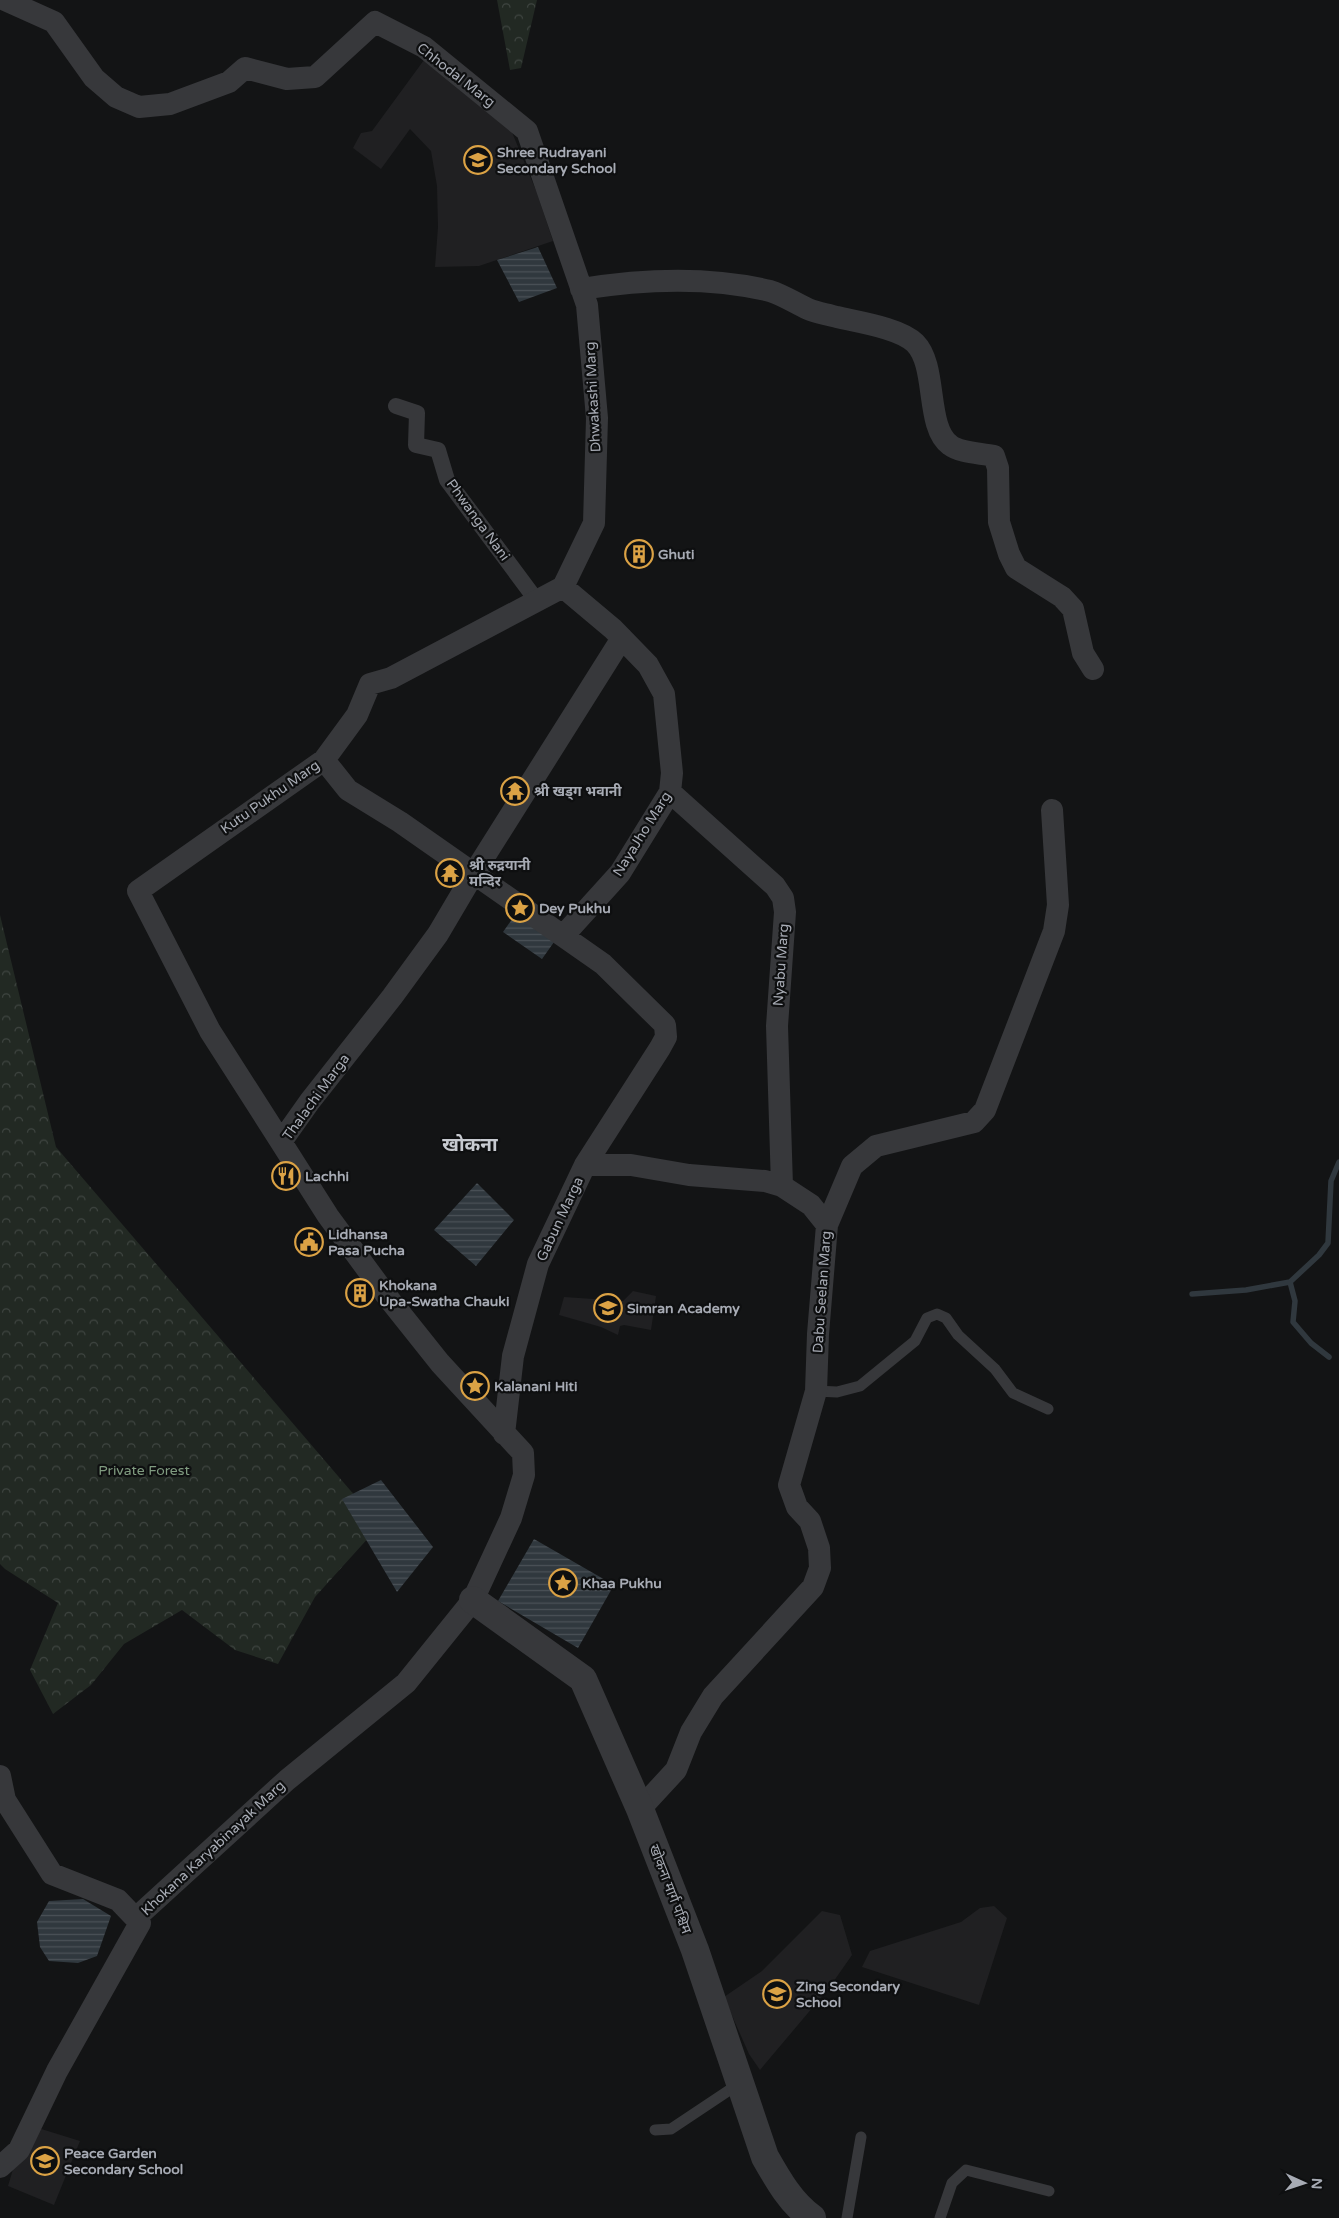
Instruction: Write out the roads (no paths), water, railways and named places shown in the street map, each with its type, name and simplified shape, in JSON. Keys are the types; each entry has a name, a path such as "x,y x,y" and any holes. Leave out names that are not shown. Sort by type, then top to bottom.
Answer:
{"street":[{"name":"Chhodal Marg","path":"5,0 54,22 94,78 116,97 139,107 170,104 228,82 245,68 287,79 315,77 375,22 424,47 527,131"},
{"name":"Dhwakashi Marg","path":"527,131 587,305 597,418 594,523 563,587"},
{"path":"581,289 619,283 704,281 771,292 810,310 896,332 914,341 926,360 937,420 943,438 951,446 994,456 998,468 999,522 1009,554 1016,568 1062,597 1073,609 1083,654 1093,669"},
{"name":"Phwanga Nani","path":"396,406 417,413 416,445 438,450 447,480 537,601"},
{"path":"563,587 622,638"},
{"name":"Kutu Pukhu Marg","path":"281,1142 210,1031 138,891 324,760 357,715 370,684 391,678 563,587"},
{"name":"NayaJho Marg","path":"563,936 620,873 670,792 672,774 664,694 648,664 622,638"},
{"name":"Thalachi Marga","path":"473,1600 511,1518 524,1475 523,1453 440,1364 328,1216 281,1142 310,1101 392,997 438,934 474,873 622,638"},
{"path":"324,760 348,790 474,873 563,936"},
{"name":"Nyabu Marg","path":"670,792 775,886 783,898 785,912 777,1026 782,1186"},
{"name":"Dabu Seelan Marg","path":"640,1809 676,1770 692,1732 713,1696 813,1587 820,1568 819,1548 810,1521 796,1507 789,1485 816,1391 818,1334 827,1225 852,1166 876,1146 974,1122 985,1110 1054,931 1058,905 1052,810"},
{"name":"Gabun Marga","path":"504,1434 513,1356 538,1264 585,1165 666,1037 665,1025 603,964 563,936"},
{"path":"585,1165 630,1165 689,1174 765,1181 782,1186 811,1205 827,1225"},
{"name":"खोकना मार्ग पश्चिम","path":"473,1600 582,1678 640,1809 695,1950 765,2158 782,2186 800,2210 812,2218"},
{"name":"Khokana Karyabinayak Marg","path":"0,2167 20,2150 57,2071 140,1923 138,1916 287,1780 406,1683 473,1600"},
{"path":"0,1776 5,1800 52,1874 118,1900 140,1923"}],"lane":[{"path":"816,1391 837,1392 860,1386 915,1342 927,1318 937,1314 946,1318 958,1335 995,1368 1013,1393 1048,1409"},
{"path":"655,2130 671,2129 740,2083"},
{"path":"847,2218 861,2137"},
{"path":"940,2218 952,2183 966,2170 1048,2191"}],"waterway":[{"path":"1192,1294 1246,1290 1290,1282 1319,1255 1328,1243 1331,1181 1339,1162"},
{"path":"1290,1282 1295,1301 1293,1322 1311,1343 1329,1357"}],"place":[{"name":"Shree Rudrayani Secondary School","path":"478,160"},
{"name":"Ghuti","path":"639,554"},
{"name":"श्री खड्ग भवानी","path":"515,791"},
{"name":"श्री रुद्रयानी मन्दिर","path":"450,873"},
{"name":"Dey Pukhu","path":"520,908"},
{"name":"Lachhi","path":"286,1176"},
{"name":"Lidhansa Pasa Pucha","path":"309,1242"},
{"name":"Khokana Upa-Swatha Chauki","path":"360,1293"},
{"name":"Simran Academy","path":"608,1308"},
{"name":"Kalanani Hiti","path":"475,1386"},
{"name":"Khaa Pukhu","path":"563,1583"},
{"name":"Zing Secondary School","path":"777,1994"},
{"name":"Peace Garden Secondary School","path":"45,2161"}],"district":[{"name":"खोकना","path":"470,1145"}],"park label":[{"name":"Private Forest","path":"144,1470"}]}
